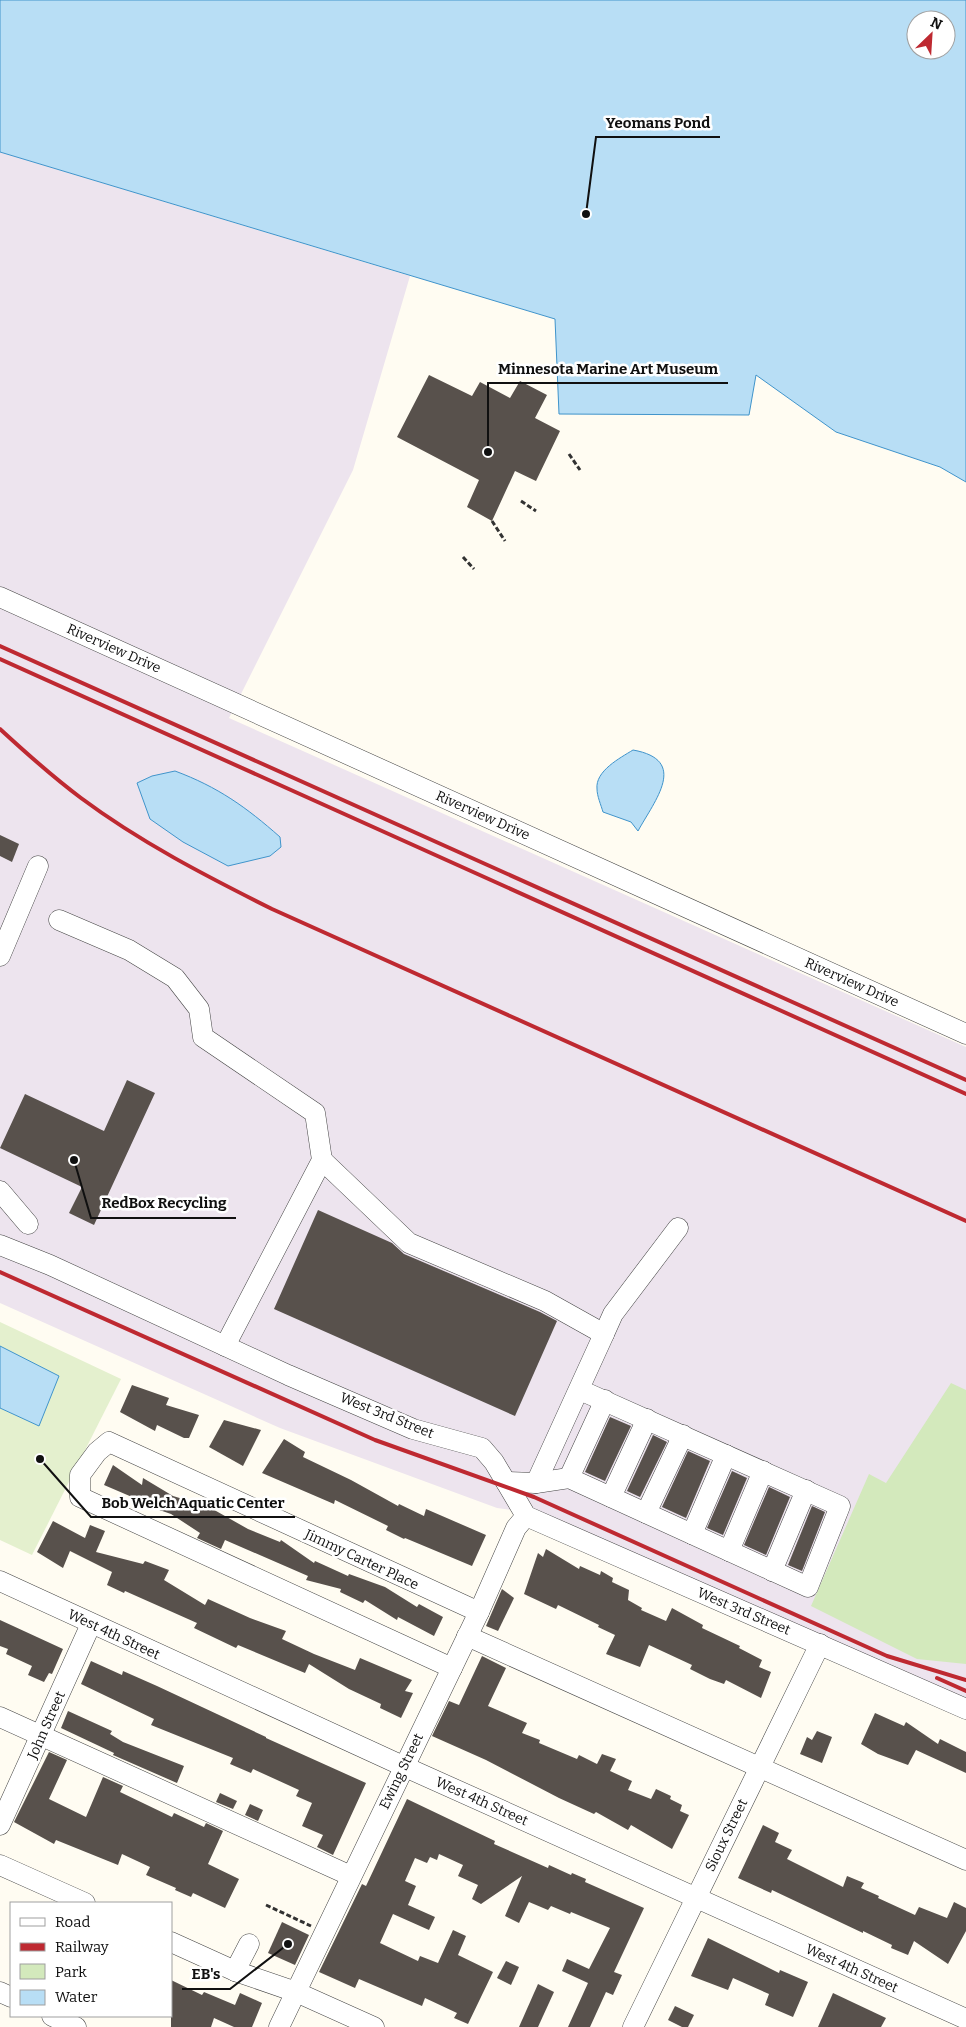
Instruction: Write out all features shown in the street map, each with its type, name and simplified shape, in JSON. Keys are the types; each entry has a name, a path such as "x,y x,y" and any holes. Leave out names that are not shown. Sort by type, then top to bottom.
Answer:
{"street":[{"name":"Riverview Drive","path":"0,597 966,1034"},
{"path":"0,956 38,866"},
{"path":"59,920 129,950 175,978 199,1009 203,1037 315,1113 322,1160 225,1346"},
{"path":"322,1160 409,1243 545,1300 604,1334"},
{"path":"0,1191 28,1224"},
{"path":"536,1483 614,1314 678,1228"},
{"name":"West 3rd Street","path":"0,1245 50,1264 225,1346 413,1429 482,1448 494,1462 526,1516 966,1710"},
{"path":"506,1482 536,1483 569,1478 808,1587 840,1506 580,1390"},
{"path":"569,1478 605,1400"},
{"path":"611,1497 647,1419"},
{"path":"646,1513 683,1435"},
{"name":"Jimmy Carter Place","path":"452,1668 80,1497 80,1475 97,1452 109,1442 479,1612"},
{"path":"692,1534 726,1455"},
{"path":"729,1551 763,1471"},
{"path":"772,1571 806,1490"},
{"name":"Ewing Street","path":"279,2027 403,1766 479,1612 516,1528 526,1516"},
{"name":"West 4th Street","path":"0,1581 403,1766 964,2019"},
{"name":"John Street","path":"0,1825 91,1624"},
{"path":"467,1636 966,1860"},
{"name":"Sioux Street","path":"633,2027 820,1644"},
{"path":"0,1717 351,1876"},
{"path":"0,1865 83,1902"},
{"path":"172,1942 235,1971 296,1992 374,2027"},
{"path":"235,1971 249,1944"},
{"path":"54,2017 76,2027"}],"path":[{"path":"569,454 580,470"},
{"path":"521,501 536,511"},
{"path":"492,521 505,541"},
{"path":"463,557 474,569"},
{"path":"266,1905 324,1932"}],"shaded area":[{"path":"0,152 410,276 353,470 229,718 966,1047 966,1703 548,1515 497,1508 280,1428 0,1303"}],"green space":[{"path":"0,1322 121,1379 32,1555 0,1540"},
{"path":"951,1383 966,1390 966,1664 917,1659 811,1606 869,1474 886,1483"}],"water":[{"path":"0,0 966,0 966,482 940,467 836,432 756,375 749,415 559,414 555,319 0,152"},
{"path":"633,750 650,755 660,763 664,772 659,794 638,831 631,822 603,812 597,789 597,782 604,771 615,761"},
{"path":"175,771 205,784 243,807 280,837 281,847 270,856 228,866 183,842 150,819 137,783 152,776"},
{"path":"0,1346 59,1376 39,1426 0,1408"}],"building":[{"path":"429,375 472,396 480,382 510,398 520,381 547,395 535,418 560,431 536,481 515,471 492,521 467,507 479,480 397,437"},
{"path":"0,835 19,844 12,862 0,856"},
{"path":"127,1080 155,1093 94,1225 69,1213 82,1187 0,1148 25,1094 104,1131"},
{"path":"318,1210 392,1243 404,1254 557,1321 515,1416 274,1309"},
{"path":"132,1385 169,1398 166,1405 199,1415 189,1438 184,1438 157,1425 155,1431 120,1412"},
{"path":"610,1417 631,1426 605,1481 585,1472"},
{"path":"224,1420 261,1430 243,1466 209,1447"},
{"path":"653,1435 667,1442 640,1497 627,1491"},
{"path":"284,1439 305,1452 303,1457 351,1480 398,1506 399,1504 424,1516 426,1509 486,1535 472,1566 404,1539 386,1530 388,1526 335,1500 334,1504 262,1473"},
{"path":"688,1451 710,1461 686,1518 662,1507"},
{"path":"113,1465 142,1485 143,1478 173,1496 209,1507 248,1529 280,1542 281,1540 314,1563 315,1561 348,1576 349,1574 385,1587 417,1607 419,1604 443,1617 434,1636 398,1617 397,1620 365,1600 363,1603 340,1592 341,1589 306,1580 308,1576 225,1540 221,1549 197,1538 200,1533 171,1514 139,1503 139,1500 104,1485"},
{"path":"732,1471 747,1478 723,1535 707,1528"},
{"path":"769,1487 790,1497 766,1555 744,1545"},
{"path":"812,1506 825,1512 802,1571 788,1565"},
{"path":"53,1521 85,1538 90,1525 105,1531 96,1552 143,1564 145,1561 169,1570 164,1580 205,1605 208,1599 250,1618 286,1631 282,1639 314,1654 355,1670 360,1658 412,1680 405,1691 413,1693 401,1718 380,1708 381,1704 349,1689 309,1664 305,1673 238,1645 236,1648 194,1628 197,1623 107,1585 112,1572 70,1551 63,1568 37,1552"},
{"path":"546,1549 579,1569 580,1566 600,1575 601,1571 613,1578 612,1582 629,1590 628,1600 642,1608 641,1610 666,1621 672,1608 703,1625 702,1628 740,1646 739,1648 762,1660 759,1667 771,1672 761,1698 726,1680 724,1684 710,1679 690,1669 692,1665 649,1645 640,1667 606,1654 615,1635 558,1605 556,1609 524,1594 538,1553 543,1557"},
{"path":"502,1589 514,1598 498,1631 486,1626"},
{"path":"0,1620 63,1649 52,1674 49,1673 44,1682 28,1675 32,1666 6,1654 8,1649 0,1646"},
{"path":"482,1656 506,1668 488,1706 527,1723 522,1733 540,1740 539,1743 577,1759 579,1755 597,1764 602,1754 616,1759 610,1771 632,1781 628,1790 651,1799 656,1789 671,1796 670,1799 682,1805 680,1811 689,1815 672,1849 631,1825 628,1830 596,1812 594,1814 559,1798 486,1760 432,1736 449,1701 459,1705"},
{"path":"91,1661 122,1675 123,1671 157,1686 366,1783 333,1855 317,1847 323,1835 302,1826 312,1803 296,1796 299,1790 253,1769 251,1773 230,1764 233,1758 151,1725 154,1719 81,1684"},
{"path":"68,1711 112,1731 110,1734 123,1742 184,1766 177,1783 113,1755 114,1753 61,1728"},
{"path":"875,1713 904,1726 906,1722 938,1744 940,1739 966,1752 966,1773 916,1750 908,1765 878,1754 861,1744"},
{"path":"817,1731 832,1737 822,1763 800,1754 807,1737 812,1740"},
{"path":"49,1752 67,1760 49,1799 86,1817 103,1777 123,1786 120,1792 172,1817 174,1813 204,1827 206,1823 223,1831 208,1864 239,1879 225,1908 193,1893 191,1897 146,1875 150,1867 122,1854 118,1865 56,1840 54,1844 14,1822"},
{"path":"220,1793 237,1801 233,1809 216,1802"},
{"path":"407,1799 495,1841 494,1844 548,1868 549,1865 571,1875 572,1873 586,1879 585,1882 644,1908 614,1972 622,1975 613,1995 606,1992 590,2027 568,2027 588,1983 562,1971 567,1959 589,1969 610,1928 571,1912 570,1914 551,1906 548,1910 529,1902 519,1923 505,1916 522,1876 481,1904 472,1899 478,1885 458,1876 463,1865 439,1854 437,1860 430,1857 427,1863 415,1858 405,1881 416,1886 408,1905 435,1917 429,1930 393,1914 380,1943 418,1961 420,1956 438,1963 453,1930 466,1936 458,1955 493,1972 468,2024 454,2018 457,2013 425,1998 422,2006 359,1979 355,1988 319,1972 362,1884 366,1886"},
{"path":"250,1804 263,1810 258,1821 245,1815"},
{"path":"763,1825 779,1833 775,1842 792,1850 787,1859 843,1887 847,1876 864,1883 861,1888 879,1896 878,1898 915,1915 919,1907 947,1918 954,1902 966,1908 966,1931 948,1964 914,1941 908,1955 891,1948 892,1945 863,1931 863,1933 772,1890 771,1893 738,1878"},
{"path":"282,1922 309,1935 295,1965 268,1953"},
{"path":"708,1938 779,1973 780,1970 808,1982 793,2017 765,2005 769,1994 733,1978 728,1990 691,1976"},
{"path":"506,1961 519,1967 511,1985 497,1978"},
{"path":"172,1980 202,1995 204,1992 235,2005 240,1993 262,2003 252,2027 234,2027 214,2018 211,2027 171,2027"},
{"path":"538,1984 554,1992 538,2027 519,2027"},
{"path":"833,1993 886,2018 881,2027 818,2027"},
{"path":"675,2006 694,2015 688,2027 682,2027 668,2020"}],"railway":[{"path":"0,646 966,1080"},
{"path":"0,659 966,1094"},
{"path":"0,729 60,782 103,814 174,858 247,897 966,1221"},
{"path":"0,1272 375,1440 534,1497 887,1656 966,1680"},
{"path":"937,1678 966,1691"}],"place":[{"name":"Yeomans Pond","path":"586,214"},
{"name":"Minnesota Marine Art Museum","path":"488,452"},
{"name":"RedBox Recycling","path":"74,1160"},
{"name":"Bob Welch Aquatic Center","path":"40,1459"},
{"name":"EB's","path":"288,1944"}]}
